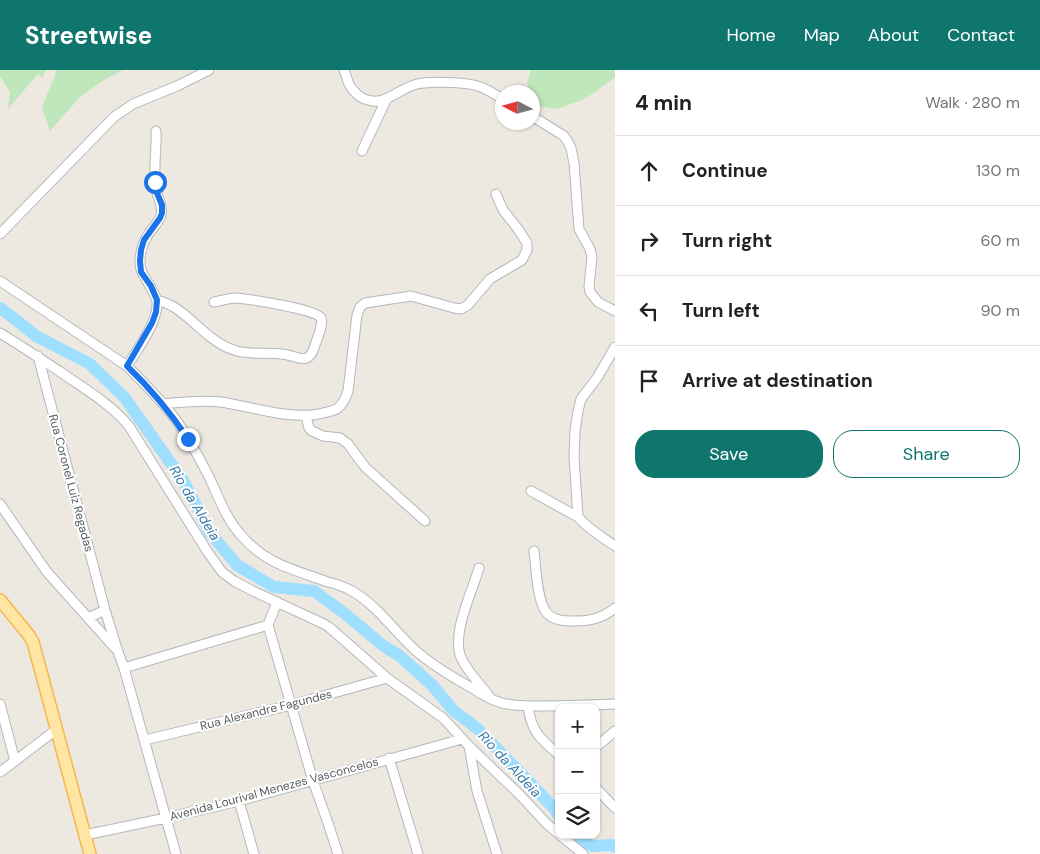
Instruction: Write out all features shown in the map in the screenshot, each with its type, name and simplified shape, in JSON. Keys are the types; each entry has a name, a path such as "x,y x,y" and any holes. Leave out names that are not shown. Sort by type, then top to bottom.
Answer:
{"main road":[{"path":"1,605 33,642 90,854"}],"street":[{"path":"0,234 114,116 133,104 177,86 209,70"},
{"path":"344,70 350,86 359,96 372,101 381,101 408,87 426,82 462,83 478,86 495,95"},
{"path":"362,151 387,98"},
{"path":"540,121 564,136 571,148 579,228 592,257 590,292 598,302 615,310"},
{"path":"127,366 152,323 156,312 157,300 151,286 141,272 140,261 144,240 162,213 162,205 155,182 156,131"},
{"path":"163,404 218,402 306,416 339,408 348,391 357,315 360,307 365,303 411,296 454,308 461,308 468,305 490,279 522,260 527,250 527,243 503,210 496,194"},
{"path":"0,281 127,366 174,417 207,473 234,528 251,546 265,557 281,566 348,589 361,596 416,651 450,675 490,699 503,704 528,706 615,704"},
{"path":"157,300 174,307 217,342 237,351 256,354 283,354 302,359 309,357 313,352 322,321 317,314 302,309 236,298 214,302"},
{"path":"0,333 38,356 115,410 149,457 222,572 248,589 324,624 387,678 443,718 555,831"},
{"path":"578,517 574,457 577,416 581,400 597,378 615,347"},
{"name":"Rua Coronel Luiz Regadas","path":"38,356 105,610 145,740 176,854"},
{"path":"306,416 307,423 312,431 323,436 340,438 348,444 365,467 425,521"},
{"path":"531,491 578,517 583,523 615,546"},
{"name":"Rua Coronel Luiz Regadas","path":"0,504 47,572 118,652"},
{"path":"534,551 541,602 546,612 551,616 557,620 565,621 589,620 606,615 615,608"},
{"path":"479,568 461,624 460,654 464,663 490,699"},
{"path":"277,602 268,624 313,781 338,854"},
{"path":"88,618 105,610"},
{"path":"124,668 268,624"},
{"name":"Rua Alexandre Fagundes","path":"145,740 291,706 387,678"},
{"path":"0,704 15,761"},
{"path":"528,706 533,727 539,736 555,751"},
{"path":"0,772 57,729"},
{"path":"600,744 615,731"},
{"path":"465,742 497,854"},
{"name":"Avenida Lourival Menezes Vasconcelos","path":"85,835 239,801 389,758 465,742"},
{"path":"389,758 418,854"},
{"path":"600,792 615,808"},
{"path":"239,801 254,854"},
{"path":"564,839 583,854"}],"green space":[{"path":"0,70 46,70 42,78 38,74 8,109 10,92 0,76"},
{"path":"57,70 123,70 81,96 50,131 42,107"},
{"path":"531,70 615,70 615,77 594,93 582,100 557,109 540,106 540,85 528,85"}],"waterway":[{"name":"Rio da Aldeia","path":"0,308 36,336 90,364 125,398 184,482 210,533 237,565 274,587 314,591 385,647 400,656 432,685 454,711 478,729 555,810"},
{"name":"Rio da Aldeia","path":"583,839 592,846 612,845 615,847"}],"route":[{"path":"155,182 162,205 162,213 144,240 140,261 141,272 151,286 157,300 156,312 152,323 127,366 174,417 188,439"}]}
